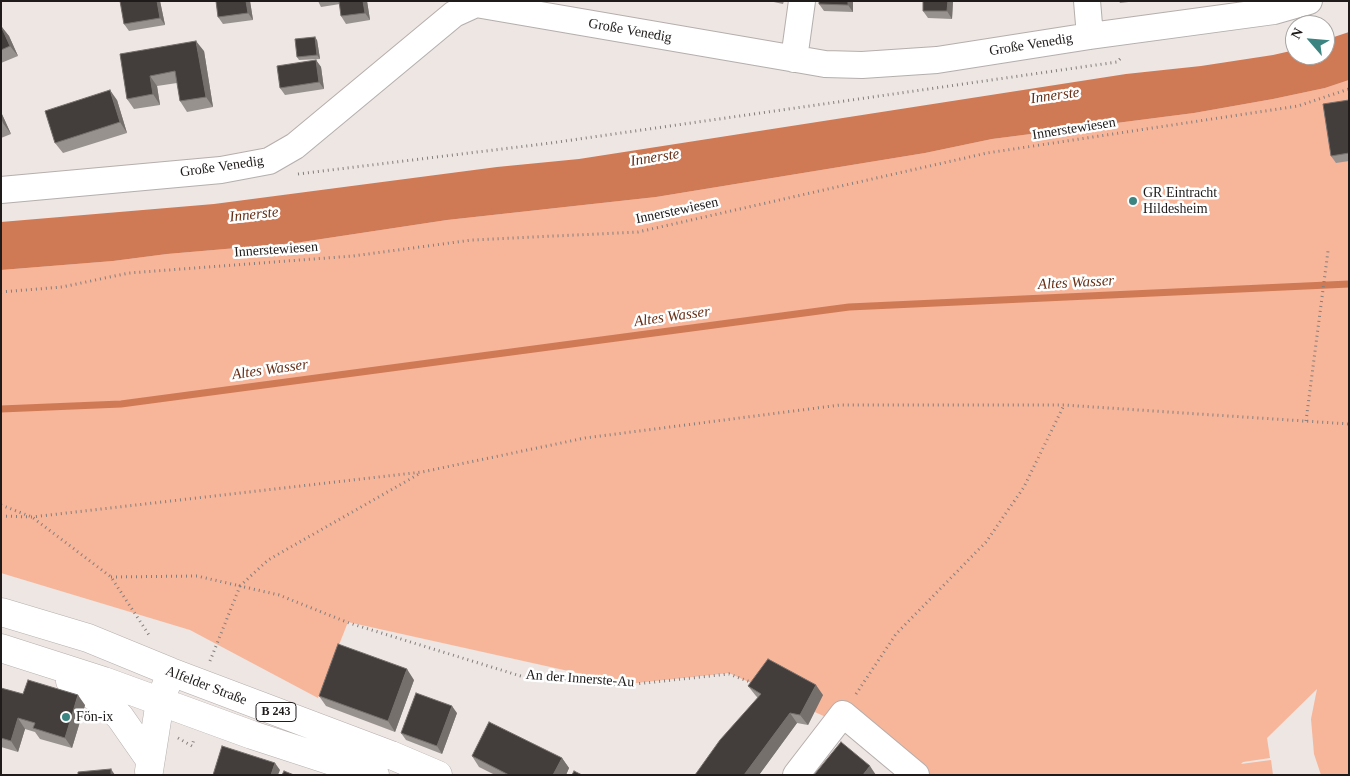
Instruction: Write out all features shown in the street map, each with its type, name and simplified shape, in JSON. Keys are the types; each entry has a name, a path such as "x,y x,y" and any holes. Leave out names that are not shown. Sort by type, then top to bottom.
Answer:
{"main road":[{"name":"Alfelder Straße","path":"1,612 88,638 170,672 386,753 438,775"},
{"name":"B 243","path":"1,648 104,681 252,735 375,775"},
{"name":"B 243","path":"37,660 110,706 120,716 149,768"},
{"path":"149,768 160,701 170,672"}],"street":[{"path":"794,59 802,1"},
{"path":"1088,1 1090,36"},
{"name":"Große Venedig","path":"1,190 221,170 269,161 295,146 454,14 475,3 794,59 843,65 887,65 937,60 1090,36 1274,12 1309,1"},
{"path":"796,775 843,714 916,775"}],"path":[{"path":"294,174 590,137 1107,64 1117,62 1123,56"},
{"name":"Innerstewiesen","path":"1,292 62,287 129,273 353,256 472,240 638,232 987,153 1298,106 1349,89"},
{"path":"1306,421 1328,251"},
{"path":"1,516 32,517 422,472 585,438 840,405 1064,405 1349,424"},
{"path":"843,714 896,634 986,542 1024,487 1064,405"},
{"path":"210,662 240,586 268,560 422,472"},
{"path":"1,505 32,517 111,577 154,642"},
{"name":"An der Innerste-Au","path":"111,577 197,576 279,595 349,623 527,678 626,685 729,674 755,684"}],"shaded area":[{"path":"1349,80 1349,775 1321,775 1314,754 1311,719 1317,689 1267,738 1270,758 1243,762 1241,764 1271,760 1273,775 919,775 828,718 729,673 627,684 348,622 318,698 190,630 1,573 1,270 295,243 447,220 656,197 925,153 992,139 1194,113 1325,88"}],"water":[{"name":"Innerste","path":"1349,32 1349,80 1325,88 1194,113 992,139 925,153 656,197 447,220 295,243 1,270 1,222 214,204 497,167 579,159 1126,74 1201,66 1285,52 1285,65 1335,65 1335,37"}],"building":[{"path":"120,1 157,1 160,18 124,24"},
{"path":"216,1 246,1 248,13 218,17"},
{"path":"339,1 363,1 365,13 341,16"},
{"path":"819,1 848,1 848,5 819,4"},
{"path":"923,1 948,1 947,11 923,11"},
{"path":"1,26 10,46 1,50"},
{"path":"315,37 317,55 297,57 295,39"},
{"path":"196,41 206,97 180,101 175,71 150,76 153,94 127,99 120,54"},
{"path":"316,60 319,82 280,88 277,66"},
{"path":"110,90 120,122 55,143 45,111"},
{"path":"1349,100 1349,153 1331,156 1323,104"},
{"path":"338,644 407,669 388,721 319,696"},
{"path":"768,659 816,685 800,715 790,713 744,775 695,775 720,740 761,694 748,686"},
{"path":"28,680 78,695 65,738 33,728 35,723 18,718 11,741 1,738 1,688 23,694"},
{"path":"416,693 452,706 437,746 401,733"},
{"path":"489,722 562,758 553,775 509,775 472,756"},
{"path":"841,742 870,766 863,775 814,775"},
{"path":"222,746 275,763 271,775 213,775"},
{"path":"111,769 111,775 78,775 78,772"},
{"path":"284,771 294,775 282,775"},
{"path":"574,771 582,775 572,775"}],"waterway":[{"name":"Altes Wasser","path":"1,409 121,404 849,307 1349,284"}],"place":[{"name":"GR Eintracht Hildesheim","path":"1133,201"},
{"name":"Fön-ix","path":"66,717"}]}
